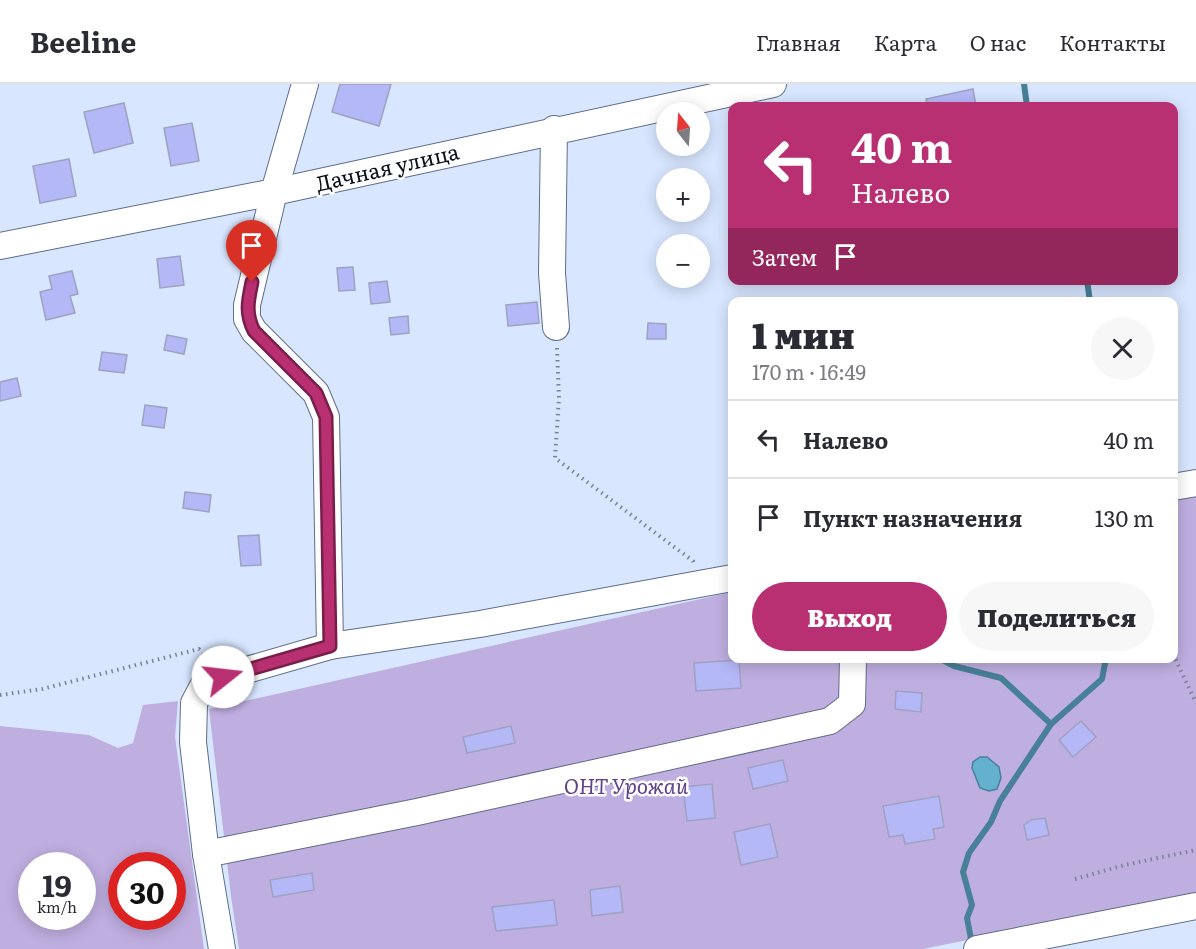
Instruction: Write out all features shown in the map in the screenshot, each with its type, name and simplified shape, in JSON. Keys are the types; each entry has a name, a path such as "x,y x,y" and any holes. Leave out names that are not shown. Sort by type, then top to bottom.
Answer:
{"street":[{"path":"305,84 274,192 247,305 248,319 254,331 316,393 326,417 330,646"},
{"name":"Дачная улица","path":"0,246 274,192 717,90 773,84"},
{"path":"554,129 552,273 556,327"},
{"path":"1178,486 1196,483"},
{"path":"222,949 206,854 194,742 194,703 204,686 223,677 330,646 480,624 728,579"},
{"path":"206,854 417,812 830,721 852,704 853,663"},
{"path":"977,949 1196,906"}],"path":[{"path":"556,327 559,398 555,458 693,561 699,585"},
{"path":"0,695 42,689 199,649 223,677"},
{"path":"1177,663 1196,703"},
{"path":"1075,879 1125,865 1196,850"}],"green space":[{"name":"ОНТ Урожай","path":"1196,483 1196,894 923,949 239,949 209,709 728,593 728,663 1178,663 1178,488"},
{"path":"178,701 175,737 204,949 0,949 0,726 89,735 118,748 133,743 143,705"}],"water":[{"path":"980,757 987,757 999,767 1001,778 997,789 989,791 980,788 972,768 973,762"}],"building":[{"path":"340,84 391,84 379,126 332,112"},
{"path":"973,89 975,102 926,102 926,99"},
{"path":"124,103 133,143 94,153 84,112"},
{"path":"192,123 199,161 171,166 164,128"},
{"path":"69,159 76,196 40,203 33,166"},
{"path":"180,256 184,285 160,288 157,259"},
{"path":"353,267 355,290 339,291 337,268"},
{"path":"72,271 78,294 70,296 75,313 46,320 40,292 52,289 49,276"},
{"path":"387,281 390,302 371,304 369,283"},
{"path":"537,302 539,323 508,326 506,305"},
{"path":"408,316 409,333 391,335 389,318"},
{"path":"648,323 666,324 666,339 647,339"},
{"path":"167,335 187,339 184,354 164,350"},
{"path":"102,352 127,355 124,373 99,370"},
{"path":"17,378 21,396 0,401 0,382"},
{"path":"145,405 167,408 164,428 142,425"},
{"path":"185,492 211,495 209,512 183,508"},
{"path":"259,535 261,565 241,566 238,536"},
{"path":"728,661 728,663 739,663 741,688 696,691 694,663"},
{"path":"896,691 922,693 921,712 895,709"},
{"path":"1081,721 1096,737 1073,757 1059,740"},
{"path":"511,726 515,743 467,753 463,737"},
{"path":"783,760 788,781 753,789 748,768"},
{"path":"712,784 715,818 687,821 683,787"},
{"path":"939,796 944,827 933,829 935,839 905,844 903,835 889,837 883,806"},
{"path":"1045,818 1049,835 1027,840 1024,825 1031,820"},
{"path":"770,824 778,857 741,865 734,832"},
{"path":"312,873 314,890 273,897 270,880"},
{"path":"620,886 623,912 592,916 590,890"},
{"path":"554,900 557,925 496,931 492,907"}],"waterway":[{"path":"1024,84 1026,102"},
{"path":"1088,285 1089,297"},
{"path":"948,663 1001,678 1051,724"},
{"path":"972,944 967,918 972,905 963,872 969,853 991,822 1000,801 1051,724 1102,679 1105,663"}],"route":[{"path":"223,677 330,646 326,417 316,393 254,331 248,319 247,305 252,282"}]}
